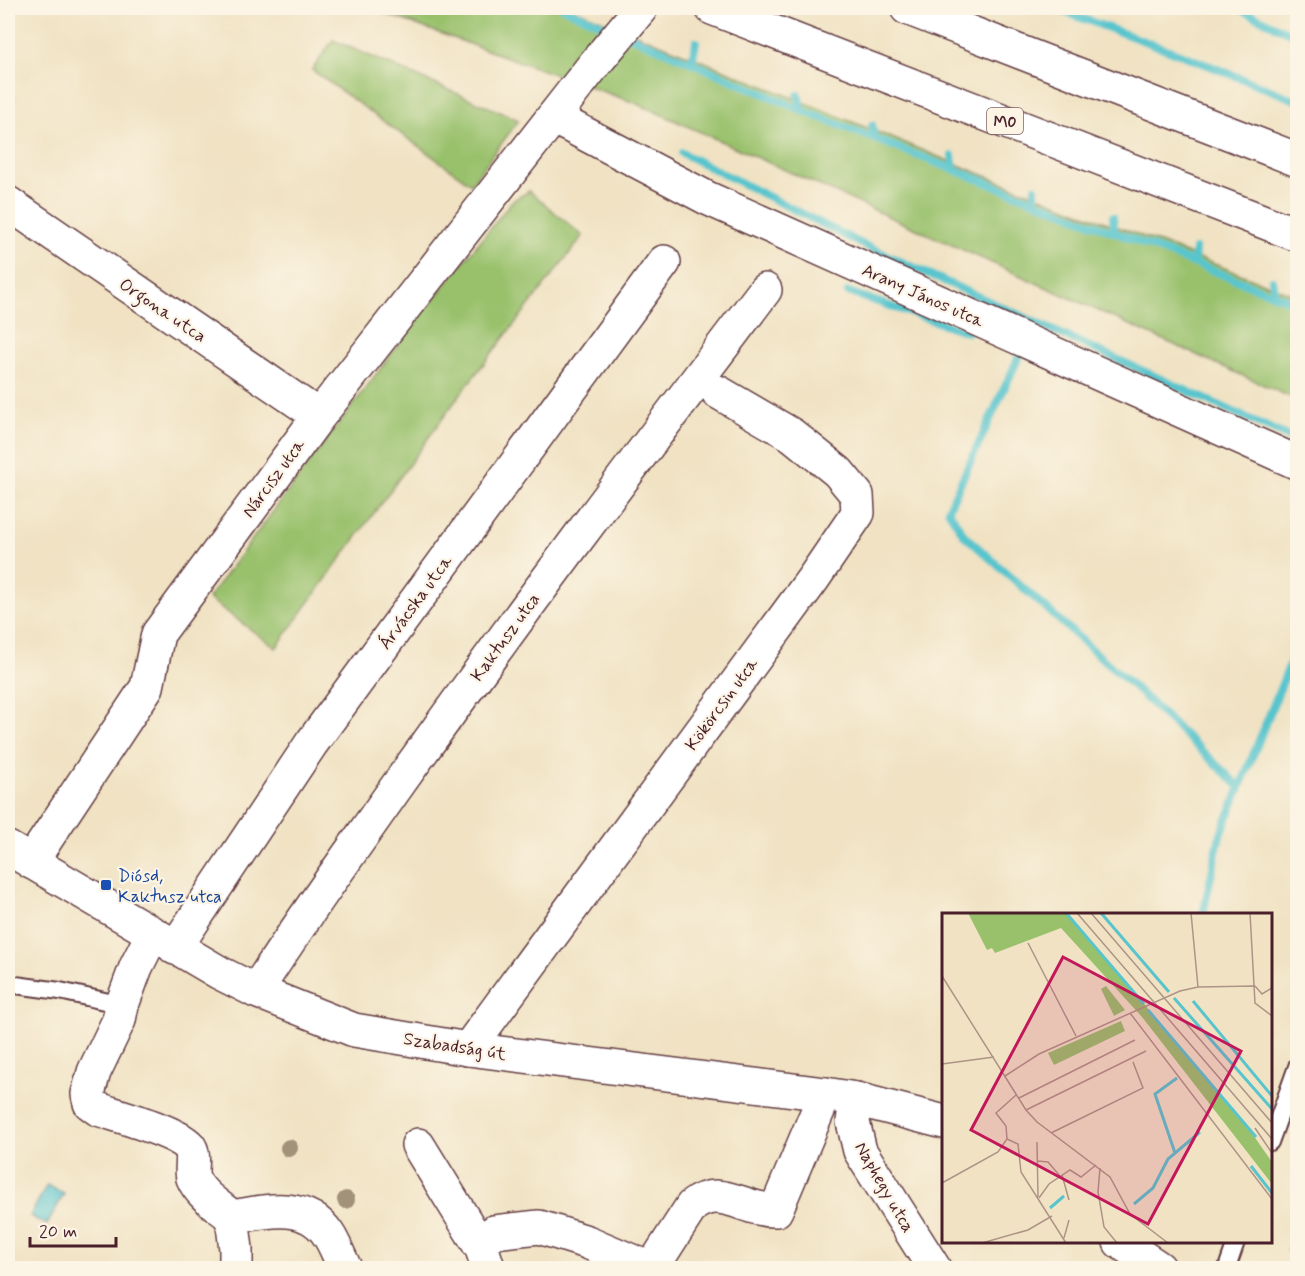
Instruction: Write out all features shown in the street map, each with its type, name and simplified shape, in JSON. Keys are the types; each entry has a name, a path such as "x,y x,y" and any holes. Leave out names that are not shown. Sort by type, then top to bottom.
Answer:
{"main road":[{"name":"Nárcisz utca","path":"20,855 147,687 158,634 319,416 641,8"},
{"name":"M0","path":"712,8 1298,235"},
{"path":"907,8 1298,160"},
{"name":"Arany János utca","path":"554,117 707,198 1298,463"},
{"name":"Orgona utca","path":"8,203 319,416"},
{"name":"Árvácska utca","path":"232,1217 201,1191 192,1176 191,1150 188,1145 171,1135 98,1109 90,1103 88,1094 94,1072 119,1020 136,967 163,941 311,744 664,262"},
{"name":"Kaktusz utca","path":"256,991 330,881 456,705 765,290"},
{"name":"Kökörcsin utca","path":"468,1049 806,589 858,513 858,495 838,472 792,435 718,392"},
{"name":"Szabadság út","path":"20,855 163,941 256,991 354,1030 468,1049 841,1097 942,1122"},
{"path":"485,1259 485,1240 494,1232 539,1227 656,1266 692,1206 698,1201 708,1197 720,1197 753,1207 776,1210 841,1097"},
{"name":"Naphegy utca","path":"841,1097 853,1122 860,1151 934,1269"},
{"path":"418,1145 485,1259"},
{"path":"236,1269 232,1217 290,1210 311,1216 328,1234 345,1269"},
{"path":"1121,1243 1159,1269"}],"lane":[{"path":"8,984 60,991 122,1005"},
{"path":"1272,1136 1298,1064"},
{"path":"1227,1269 1236,1243"}],"green space":[{"path":"369,8 572,8 978,173 1297,296 1297,400 638,104"},
{"path":"333,40 519,120 471,184 312,70"},
{"path":"529,191 583,236 461,393 276,648 208,598 410,329 512,201"}],"water":[{"path":"47,1185 64,1194 47,1225 30,1216"},
{"path":"1298,1224 1297,1255 1287,1251"}],"waterway":[{"path":"563,8 615,30"},
{"path":"1054,8 1185,56 1298,101"},
{"path":"1238,8 1298,37"},
{"path":"627,35 806,112 1298,304"},
{"path":"692,63 696,42"},
{"path":"798,95 803,111"},
{"path":"872,125 874,139"},
{"path":"682,153 864,245 1298,441"},
{"path":"952,156 954,169"},
{"path":"1035,188 1035,201"},
{"path":"1113,217 1114,231"},
{"path":"1194,263 1195,249"},
{"path":"1272,280 1275,296"},
{"path":"848,292 967,332"},
{"path":"1019,349 1022,350 948,510 964,535 1133,686 1240,787"},
{"path":"1203,913 1219,839 1298,644"}],"place":[{"name":"Diósd, Kaktusz utca","path":"106,885"}]}
